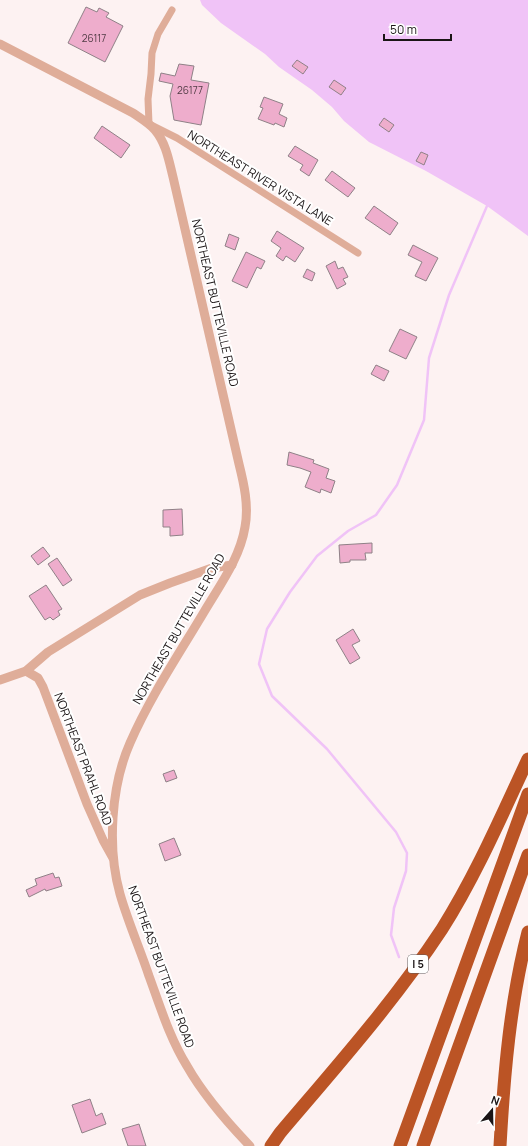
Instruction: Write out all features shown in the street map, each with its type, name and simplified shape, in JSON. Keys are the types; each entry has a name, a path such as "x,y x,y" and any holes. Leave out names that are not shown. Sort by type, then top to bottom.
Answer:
{"highway":[{"name":"I 5","path":"271,1146 280,1133 400,989 442,928 473,876 528,759"},
{"path":"400,1146 528,794"},
{"path":"423,1146 528,855"},
{"path":"500,1146 508,1046 518,982 528,932"},
{"path":"431,1146 450,1070"},
{"path":"392,1146 420,1094"}],"street":[{"path":"149,124 148,98 152,53 158,34 172,10"},
{"name":"NORTHEAST BUTTEVILLE ROAD","path":"0,44 132,113 149,124 156,131 164,146 173,177 243,482 246,511 245,526 240,547 232,565 143,715 130,743 116,792 113,822 114,860 120,895 165,1020 178,1051 200,1088 250,1146"},
{"name":"NORTHEAST RIVER VISTA LANE","path":"149,124 178,138 358,252"},
{"path":"0,680 26,671 48,652 140,596 177,580 212,568 232,565"},
{"name":"NORTHEAST PRAHL ROAD","path":"26,671 38,678 43,687 89,810 114,860"}],"shaded area":[{"path":"200,0 528,0 528,236 487,206 426,171 369,142 344,121 332,107 312,90 221,23 202,5"}],"building":[{"path":"86,7 97,12 99,8 109,13 106,17 123,26 105,62 68,43"},
{"path":"297,60 308,67 303,74 292,66"},
{"path":"179,64 194,66 191,80 209,83 201,125 174,120 170,96 173,84 159,81 161,73 175,76"},
{"path":"334,80 346,88 341,95 329,87"},
{"path":"264,97 283,104 279,114 287,118 284,127 258,119 263,108 260,107"},
{"path":"384,118 394,125 389,132 379,125"},
{"path":"102,126 130,145 121,158 94,138"},
{"path":"295,146 318,160 309,176 300,170 303,165 288,156"},
{"path":"421,152 428,155 424,165 416,161"},
{"path":"332,171 355,188 348,197 325,180"},
{"path":"374,206 398,223 390,235 365,218"},
{"path":"277,231 304,248 295,262 286,256 283,261 276,256 281,248 271,241"},
{"path":"229,234 239,238 235,250 225,246"},
{"path":"413,245 438,258 426,281 415,276 422,262 408,255"},
{"path":"246,252 265,261 261,269 257,267 247,288 232,281"},
{"path":"335,261 338,269 343,267 348,277 343,279 346,284 337,289 326,266"},
{"path":"307,269 315,273 312,281 303,277"},
{"path":"400,329 417,337 406,359 389,351"},
{"path":"376,365 389,371 384,381 371,374"},
{"path":"289,452 314,460 313,463 329,469 326,478 335,481 331,493 321,489 320,493 305,487 311,472 287,465"},
{"path":"182,509 183,535 170,536 170,527 163,527 163,510"},
{"path":"372,543 372,553 365,553 366,560 350,560 350,562 340,563 339,545"},
{"path":"43,547 50,556 38,565 31,556"},
{"path":"57,558 72,580 63,586 48,564"},
{"path":"46,585 62,609 58,611 60,615 53,620 50,617 45,620 29,596"},
{"path":"353,629 360,641 352,645 360,658 350,664 336,640"},
{"path":"174,770 177,778 166,782 163,774"},
{"path":"174,838 181,855 165,861 159,844"},
{"path":"53,873 55,878 59,877 62,886 46,891 45,889 29,897 26,890 37,885 35,879"},
{"path":"90,1099 96,1116 102,1113 106,1124 82,1133 72,1105"},
{"path":"139,1124 146,1146 128,1146 122,1129"}],"waterway":[{"path":"399,957 391,935 394,908 406,871 407,853 396,832 327,749 272,696 259,664 267,629 290,592 317,556 348,531 376,515 397,485 424,420 429,358 449,295 487,206"}]}
